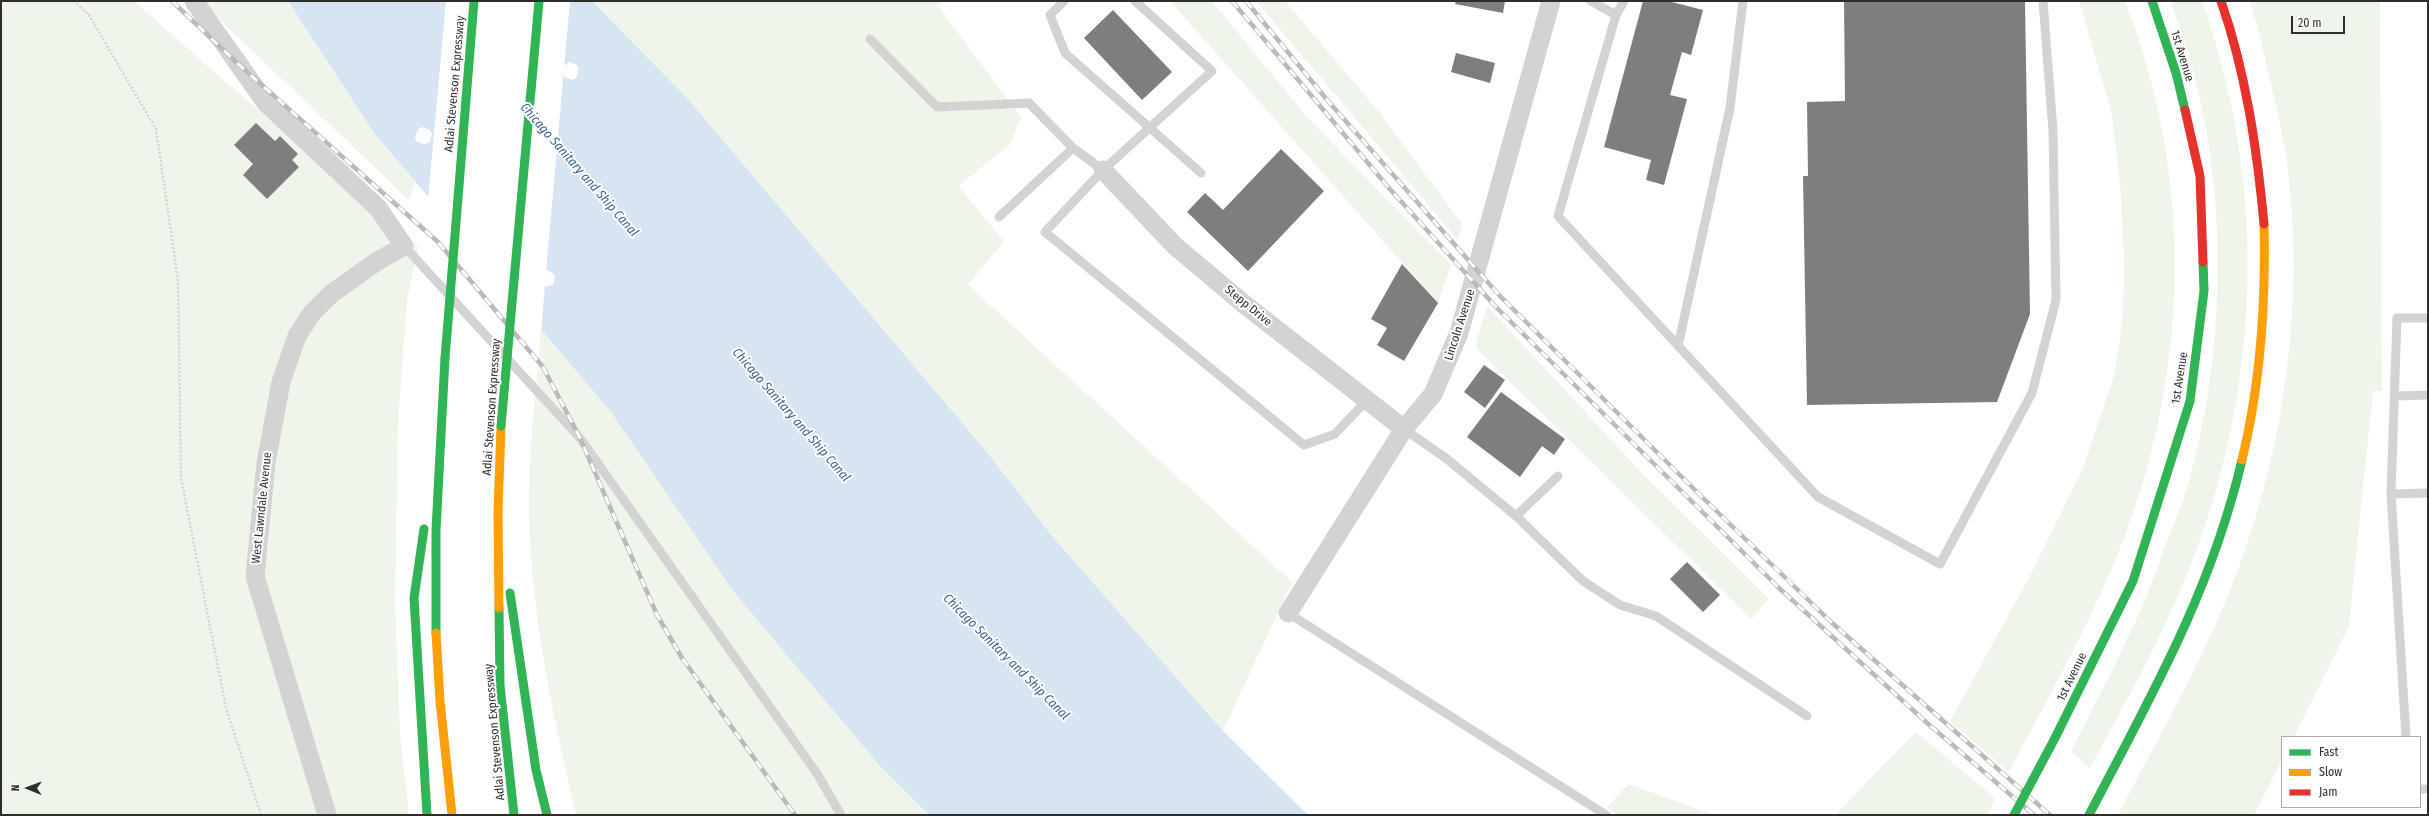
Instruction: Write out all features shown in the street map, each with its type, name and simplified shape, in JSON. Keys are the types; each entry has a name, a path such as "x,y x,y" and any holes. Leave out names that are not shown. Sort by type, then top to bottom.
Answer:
{"main road":[{"name":"Adlai Stevenson Expressway","path":"452,815 440,705 436,631 435,533 444,358 474,1"},
{"name":"Adlai Stevenson Expressway","path":"514,815 500,685 498,512 501,426 540,1"},
{"name":"1st Avenue","path":"2014,815 2055,738 2133,581 2190,401 2204,291 2200,176 2176,73 2152,1"},
{"path":"2089,815 2160,678 2198,597 2218,545 2240,470 2251,427 2260,373 2267,277 2262,191 2255,143 2240,68 2220,1"},
{"path":"427,815 423,777 414,598 439,432"},
{"path":"498,512 536,770 547,815"}],"street":[{"path":"194,1 266,103 378,208 404,246"},
{"name":"Lincoln Avenue","path":"1288,613 1404,429 1433,394 1459,334 1551,1"},
{"name":"Stepp Drive","path":"1103,170 1174,246 1404,429"},
{"name":"West Lawndale Avenue","path":"327,815 255,576 266,463 281,382 297,336 312,313 331,294 376,262 404,246"}],"lane":[{"path":"1064,1 1050,15 1065,53 1201,173"},
{"path":"1135,1 1212,71 1149,126 1103,170 1045,232 1304,445 1335,434 1367,400"},
{"path":"1591,1 1616,15"},
{"path":"1624,1 1616,15 1558,216 1818,497 1940,564 2032,393 2056,300 2053,131 2044,1"},
{"path":"1678,346 1730,108 1743,1"},
{"path":"870,39 937,107 1030,103 1072,148 1103,170"},
{"path":"999,217 1072,148"},
{"path":"404,246 580,438 818,775 841,815"},
{"path":"2406,736 2391,494 2397,318 2428,318"},
{"path":"2395,396 2428,395"},
{"path":"1404,429 1447,459 1516,516 1583,581 1620,605 1656,616 1807,716"},
{"path":"1516,516 1558,476"},
{"path":"2391,494 2428,493"},
{"path":"1288,613 1606,815"}],"path":[{"path":"74,1 89,15 156,129 178,280 181,478 226,708 261,815"}],"shaded area":[{"path":"1,1 134,1 206,65 418,247 407,300 398,423 395,603 400,734 409,815 1,815"},
{"path":"200,1 288,1 374,133 415,182 409,200"},
{"path":"592,1 942,1 938,6 1021,117 1009,146 958,186 1004,241 968,285 1292,582 1223,731 1052,536 986,451 687,98"},
{"path":"1170,1 1212,1 1306,116 1451,265 1438,303"},
{"path":"1256,1 1285,1 1379,112 1462,224 1458,240"},
{"path":"2079,1 2125,1 2147,67 2163,134 2172,202 2175,270 2171,338 2162,406 2146,472 2124,538 2085,628 2009,772 1950,721 2030,576 2083,468 2115,373 2123,316 2124,261 2121,194 2112,115"},
{"path":"2170,1 2202,1 2224,72 2238,144 2246,217 2247,290 2242,364 2230,436 2211,508 2186,577 2153,650 2090,768 2071,752 2137,618 2180,508 2189,481 2203,423 2212,363 2217,302 2217,240 2213,178 2204,117 2189,58"},
{"path":"2250,1 2380,1 2382,391 2373,391 2349,626 2294,736 2281,736 2281,762 2254,815 2118,815 2191,676 2214,628 2236,575 2255,521 2270,466 2281,409 2289,353 2293,295 2293,238 2286,156 2279,117 2261,40"},
{"path":"1487,306 1640,471 1769,599 1751,619 1475,347"},
{"path":"541,330 611,412 733,591 879,765 929,815 576,815 559,741 545,668 534,593 531,555 529,517 530,470"},
{"path":"1916,732 1996,799 1987,815 1835,815"},
{"path":"1628,784 1715,815 1618,815 1607,808"}],"water":[{"name":"Chicago Sanitary and Ship Canal","path":"288,1 592,1 687,98 986,451 1052,536 1223,731 1308,815 929,815 879,765 733,591 611,412 374,133","holes":["569,62 577,65 579,69 576,78 572,80 564,77 562,68","423,127 430,130 432,134 430,142 425,144 417,142 415,137 418,129","546,270 553,273 555,277 553,285 544,287 538,280 541,271"]}],"pier":[{"path":"446,1 570,1 546,272 540,276 541,283 545,285 541,333 428,200"}],"building":[{"path":"1456,1 1505,1 1503,13 1455,4"},
{"path":"1643,1 1668,1 1703,10 1691,55 1682,52 1670,95 1687,99 1664,185 1646,180 1651,160 1604,147"},
{"path":"1844,1 2025,1 2030,314 1997,402 1807,405 1803,176 1808,176 1807,102 1845,101"},
{"path":"1113,10 1172,72 1142,100 1084,38"},
{"path":"1456,53 1495,63 1490,83 1451,72"},
{"path":"256,123 275,141 280,136 298,154 292,160 299,167 267,199 243,175 253,164 234,145"},
{"path":"1281,149 1324,191 1248,271 1187,212 1205,193 1223,210"},
{"path":"1402,264 1438,303 1404,361 1377,345 1387,328 1371,319"},
{"path":"1484,365 1505,380 1485,408 1464,392"},
{"path":"1501,392 1565,439 1554,455 1542,446 1520,477 1467,437"},
{"path":"1687,562 1720,595 1703,612 1670,579"}],"railway":[{"path":"172,1 236,62 438,242 543,367 580,438 657,615 682,658 795,815"},
{"path":"1232,1 1389,188 1496,307 1779,588 1926,722 2034,815"},
{"path":"1246,1 1328,101 1500,296 1703,498 1831,622 2050,815"}],"traffic: fast":[{"path":"445,358 474,1"},
{"path":"501,426 539,1"},
{"path":"2152,1 2176,73 2185,110"},
{"path":"2055,738 2133,581 2190,401 2204,291 2203,262"},
{"path":"436,633 436,530 445,358"},
{"path":"2089,815 2135,728 2177,642 2196,599 2214,554 2229,508 2242,460"},
{"path":"424,529 414,598 427,815"},
{"path":"510,593 536,770 547,815"},
{"path":"499,608 500,685 514,815"},
{"path":"2014,815 2055,738"}],"traffic: slow":[{"path":"2242,460 2254,401 2261,343 2264,284 2264,224"},
{"path":"499,608 498,512 501,426"},
{"path":"436,633 440,701 452,815"}],"traffic: jam":[{"path":"2221,1 2230,28 2244,83 2254,139 2264,224"},
{"path":"2185,110 2200,176 2203,262"}]}
